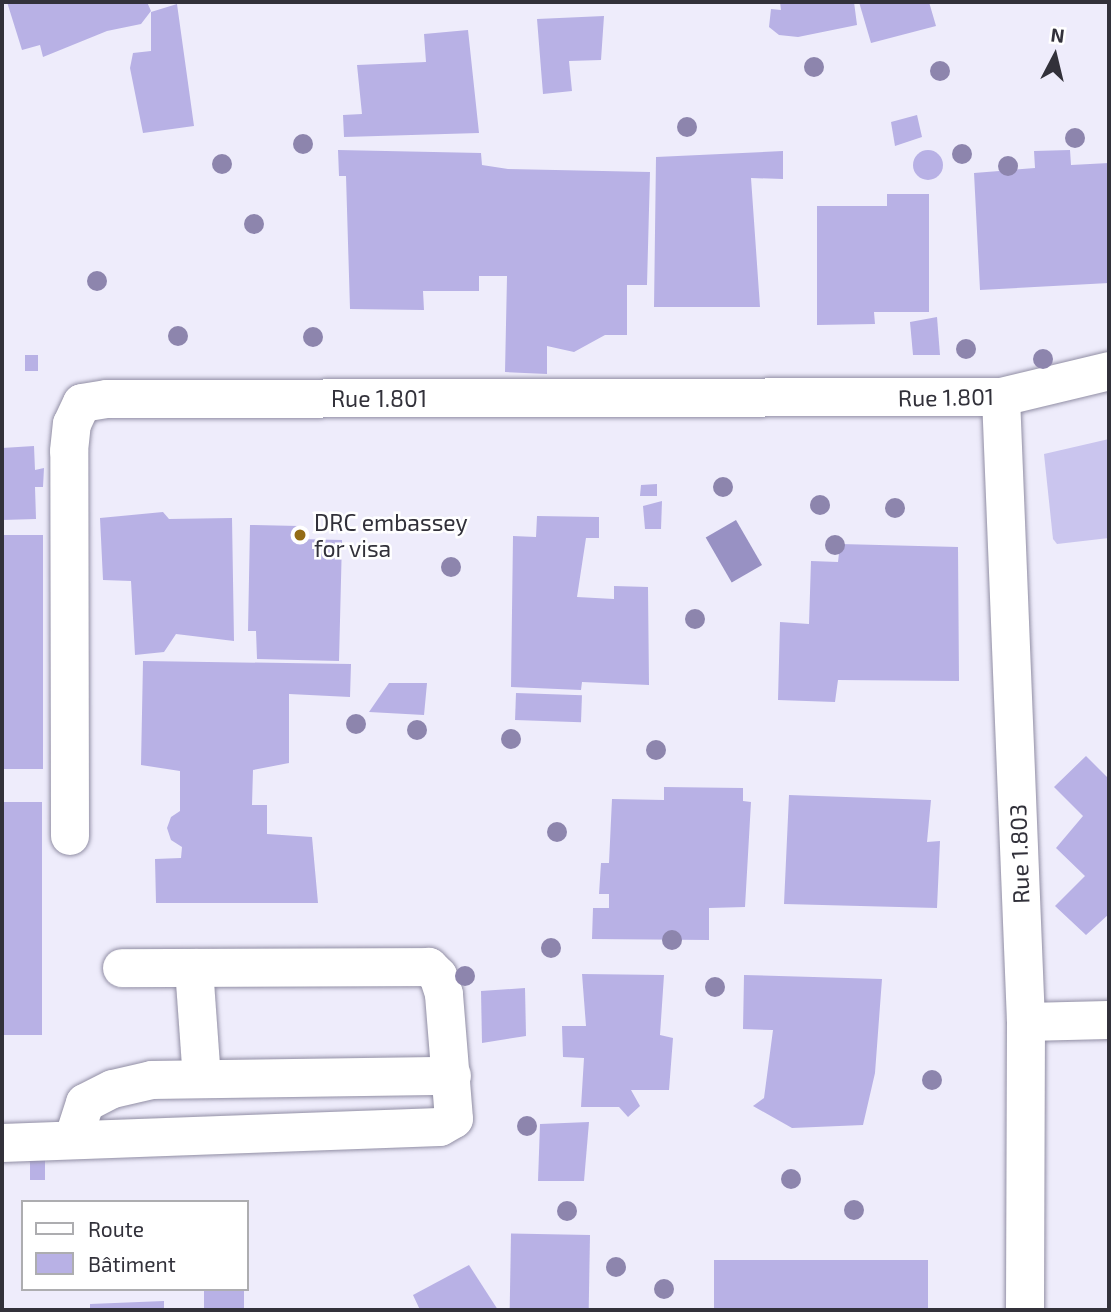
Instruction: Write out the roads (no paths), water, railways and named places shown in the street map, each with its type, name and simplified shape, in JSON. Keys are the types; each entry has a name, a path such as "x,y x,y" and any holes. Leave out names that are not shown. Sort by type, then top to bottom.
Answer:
{"street":[{"name":"Rue 1.801","path":"69,836 69,452 72,424 82,403 107,399 1001,397 1109,371"},
{"name":"Rue 1.803","path":"1001,397 1026,1023 1025,1310"},
{"path":"2,1143 440,1127 454,1119 444,994 438,976 429,968 122,968"},
{"path":"194,968 202,1079"},
{"path":"1026,1023 1109,1020"},
{"path":"72,1140 85,1103 113,1089 152,1080 452,1076"}],"place":[{"name":"DRC embassey for visa","path":"300,535"}]}
